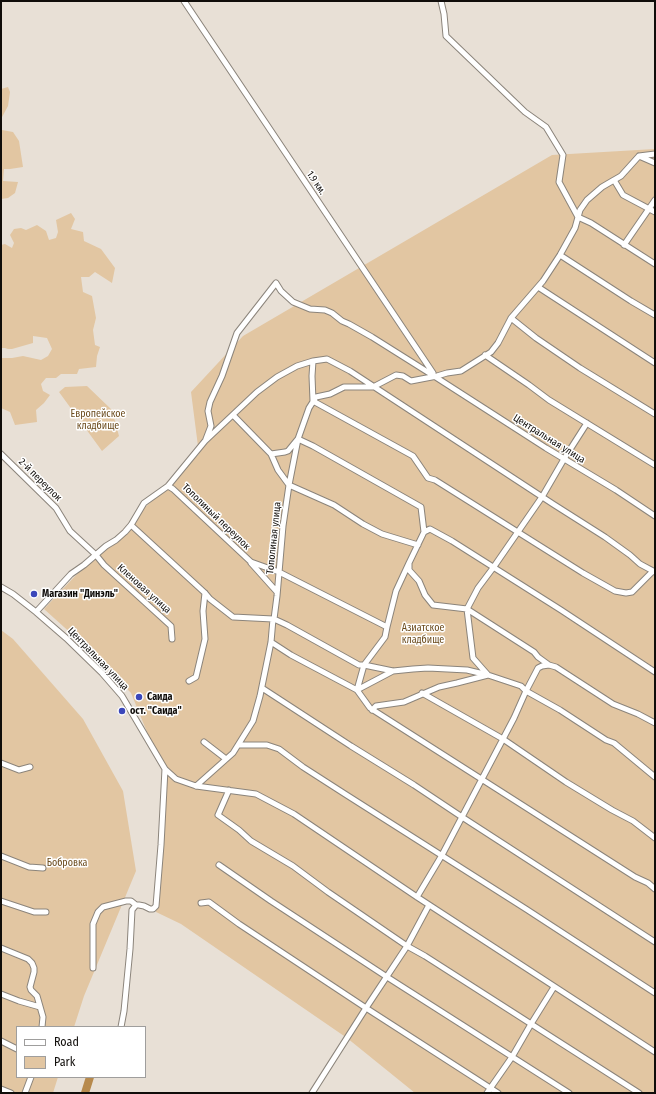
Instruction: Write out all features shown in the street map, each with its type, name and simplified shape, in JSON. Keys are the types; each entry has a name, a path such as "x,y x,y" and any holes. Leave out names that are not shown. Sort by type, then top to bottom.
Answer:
{"street":[{"name":"1.9 км.","path":"184,1 434,376"},
{"path":"441,1 446,36 525,112 546,126 563,155 559,182 578,217 655,264"},
{"path":"313,401 316,396 330,394 344,387 373,387 396,375 403,376 411,381 437,376 447,372 461,371 491,352 498,343 511,318 538,287 560,255 575,228 580,210 587,200 602,187 621,176 639,156 655,154"},
{"path":"639,156 655,163"},
{"path":"614,180 623,195 655,212"},
{"path":"624,245 655,200"},
{"path":"560,255 655,315"},
{"name":"Центральная улица","path":"205,441 211,426 208,411 210,402 222,376 237,333 276,283 293,302 310,309 325,310 332,313 342,321 372,337 655,516"},
{"path":"538,287 655,363"},
{"path":"511,318 536,338 655,414"},
{"path":"485,355 549,400 655,465"},
{"path":"326,358 350,371 607,538 640,564 654,571 632,592 626,593 615,591 583,573 435,480 428,478 413,456 313,401 313,360 326,358"},
{"name":"Тополиный переулок","path":"277,592 251,562 168,486 205,441 257,392 277,377 297,366 313,360"},
{"name":"Тополиная улица","path":"196,786 233,753 253,721 262,688 271,642 283,526 289,485 298,439 305,416 313,401"},
{"path":"233,415 271,454 278,470 289,485 334,505 363,524 382,534 418,545"},
{"path":"488,675 473,658 467,609 478,588 542,497 587,423"},
{"path":"271,454 288,451 298,439 421,507 424,532 396,591 385,637 364,665 357,690"},
{"name":"2-й переулок","path":"1,454 56,508 70,530 96,556"},
{"path":"36,612 71,574 96,556 106,546 116,540 131,525 144,503 168,486"},
{"path":"131,525 210,599 233,618 273,619 287,625 359,665 394,671"},
{"path":"424,532 430,529 452,541 655,672"},
{"name":"Кленовая улица","path":"96,556 171,626 172,639"},
{"name":"Тополиный переулок","path":"251,562 279,572 387,627"},
{"path":"409,563 409,570 419,581 425,594 433,605 467,609 534,652 549,665 556,667 614,704 655,723"},
{"name":"Центральная улица","path":"1,587 13,594 36,612 83,654 122,696 165,768"},
{"path":"189,681 196,677 205,639 203,611 205,593"},
{"path":"271,642 291,655 357,690 372,710 655,889"},
{"path":"417,897 442,855 514,718 538,668 538,657"},
{"path":"538,668 549,665"},
{"path":"357,690 394,671 413,668 466,670 488,675 521,686 526,691 560,710 606,740 614,743 655,777"},
{"path":"372,710 376,706 404,702 439,687 488,675"},
{"path":"262,688 655,942"},
{"path":"422,693 503,739 592,798 633,821 655,838"},
{"path":"204,742 226,759"},
{"path":"239,745 267,745 279,749 345,794 655,993"},
{"path":"1,763 19,770 30,768"},
{"path":"165,768 176,779 196,786 256,794 294,814 429,905 655,1052"},
{"path":"93,968 93,924 98,912 103,907 126,901 131,901 136,905 144,906 150,910 156,906 165,768"},
{"path":"228,790 218,815 239,830 251,841 293,866 407,946 639,1093"},
{"path":"1,856 29,867 43,868"},
{"path":"219,865 387,977 569,1093"},
{"path":"1,901 34,912 46,912"},
{"path":"201,903 209,902 239,924 366,1008 498,1093"},
{"path":"121,1026 130,949 132,910 136,905"},
{"path":"312,1093 407,946 429,905"},
{"path":"1,948 28,959 32,963 34,972 30,987 37,996 43,1017 42,1026"},
{"path":"487,1093 512,1057 554,987"},
{"path":"1,994 40,1007"},
{"path":"1,1041 16,1048"},
{"path":"26,1093 31,1078"},
{"path":"1,1089 11,1093"}],"green space":[{"path":"8,87 10,92 8,106 1,119 1,89"},
{"path":"1,128 2,130 13,132 19,141 23,167 4,169 3,181 18,182 15,193 8,198 1,199"},
{"name":"Азиатское кладбище","path":"655,149 655,1093 415,1093 347,1038 181,924 156,912 165,768 147,732 131,693 94,654 44,609 78,573 199,454 191,392 243,336 552,155"},
{"path":"71,213 75,219 71,229 83,232 84,241 101,249 115,268 112,283 95,272 89,277 81,277 83,292 92,296 96,318 93,330 95,345 100,347 96,367 79,369 77,374 61,374 56,378 46,378 41,384 43,391 50,395 36,410 37,422 15,425 10,412 1,408 1,358 23,356 41,360 48,356 52,349 47,338 33,336 33,343 12,349 1,348 1,245 5,244 12,248 14,243 10,235 14,229 21,228 26,230 37,225 46,231 49,240 56,238 58,232 56,220"},
{"name":"Европейское кладбище","path":"87,386 112,410 119,436 102,451 59,392 65,387"},
{"name":"Бобровка","path":"1,630 13,639 83,719 123,791 136,871 84,996 74,1026 16,1026 16,1078 58,1078 53,1093 1,1093"}],"waterway":[{"path":"85,1093 90,1078"}],"place":[{"name":"Магазин \"Динэль\"","path":"34,594"},
{"name":"Саида","path":"139,697"},
{"name":"ост. \"Саида\"","path":"122,711"}]}
